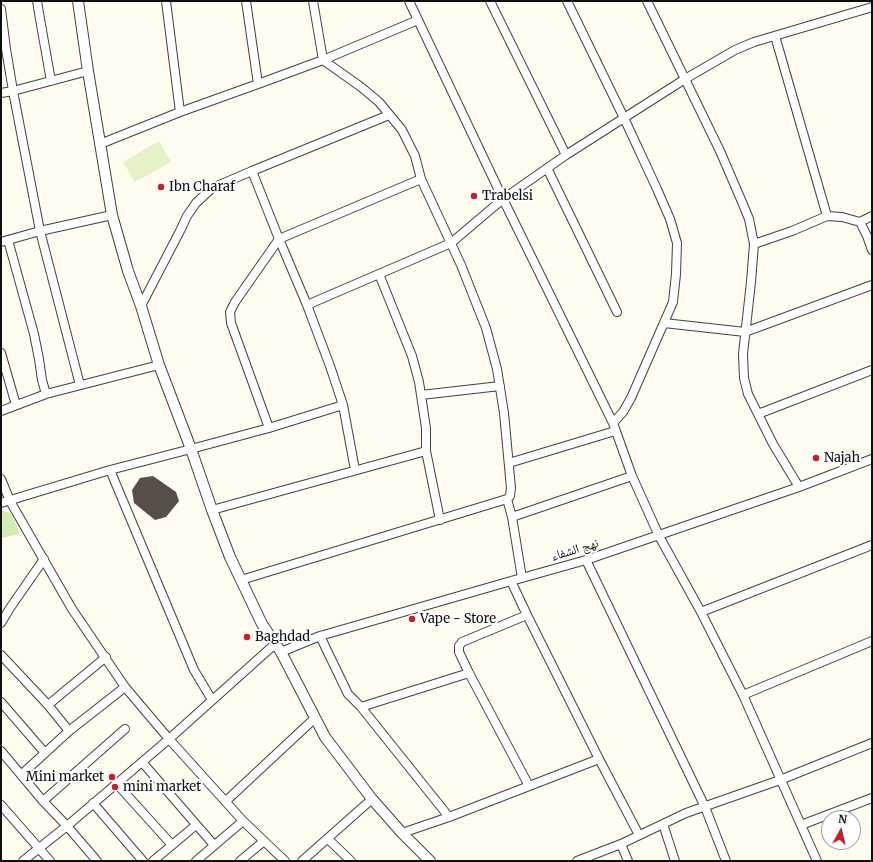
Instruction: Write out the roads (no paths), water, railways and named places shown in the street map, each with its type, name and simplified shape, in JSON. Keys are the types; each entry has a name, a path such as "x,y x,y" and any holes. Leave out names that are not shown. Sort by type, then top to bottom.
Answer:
{"street":[{"path":"38,1 51,81"},
{"path":"78,1 88,72 112,215 128,271 141,306 159,366 192,449 212,510 230,556 262,624 278,648 325,737 372,800 430,861"},
{"path":"166,1 180,112"},
{"path":"246,1 258,84"},
{"path":"242,580 507,499 510,496 511,488 504,413 497,369 486,328 461,265 422,179 415,156 402,130 379,102 323,60 313,1"},
{"path":"408,1 614,427 632,476 659,536 702,612 743,695 817,861"},
{"path":"490,1 566,155"},
{"path":"509,463 614,427 631,398 673,302 677,243 670,219 624,118 567,1"},
{"path":"647,1 720,151 749,219 754,244 751,288 743,354 744,378 748,394 773,444 799,488"},
{"path":"307,305 451,243 503,199 566,155 685,79 735,50 754,42 872,7"},
{"path":"1,9 13,91 40,231 80,385"},
{"path":"100,144 180,112 323,60 418,20"},
{"path":"775,36 827,216"},
{"path":"1,93 88,72"},
{"path":"141,306 187,216 196,203 212,188 389,115"},
{"path":"547,168 617,312"},
{"path":"252,171 307,305 330,366 343,405 355,470"},
{"path":"268,428 231,323 230,312 234,302 279,239 422,179"},
{"path":"46,394 34,334 5,241 40,231 112,215"},
{"path":"754,244 792,231 827,216 842,217 860,222 872,216"},
{"path":"860,222 872,250"},
{"path":"379,274 412,356 426,428 426,451 440,520"},
{"path":"664,323 745,332 872,285"},
{"path":"1,353 16,405"},
{"path":"1,411 46,394 159,366"},
{"path":"758,414 872,370"},
{"path":"420,395 500,386"},
{"path":"1,503 110,470 268,428 343,405"},
{"path":"212,510 426,451"},
{"name":"نهج الشفاء","path":"23,861 67,826 169,739 212,700 278,648 586,560 799,488 872,460"},
{"path":"110,470 194,670 212,700"},
{"path":"512,517 632,476"},
{"path":"1,479 10,501 72,609 125,687 169,739 243,821 285,861"},
{"path":"507,499 512,517 522,578"},
{"path":"702,612 872,545"},
{"path":"1,623 44,559"},
{"path":"586,560 705,807 726,861"},
{"path":"511,581 526,615 598,759 639,835"},
{"path":"526,615 462,642 459,646 459,652 529,786"},
{"path":"320,636 348,694 361,707 449,817"},
{"path":"743,695 872,642"},
{"path":"1,655 69,731"},
{"path":"48,706 106,657"},
{"path":"361,707 469,673"},
{"path":"21,775 69,731 125,687"},
{"path":"1,702 45,753"},
{"path":"226,801 315,718"},
{"path":"43,801 125,729"},
{"path":"577,861 621,844 686,813 780,780 872,743"},
{"path":"1,751 43,801 97,861"},
{"path":"402,833 449,817 598,759"},
{"path":"142,762 214,845"},
{"path":"116,783 172,845"},
{"path":"801,825 872,798"},
{"path":"302,861 372,800"},
{"path":"93,803 143,861"},
{"path":"1,804 50,861"},
{"path":"196,861 243,821"},
{"path":"662,824 675,861"},
{"path":"154,861 196,825"},
{"path":"328,839 351,861"},
{"path":"240,861 264,841"},
{"path":"621,844 628,861"}],"place":[{"name":"Ibn Charaf","path":"161,187"},
{"name":"Trabelsi","path":"474,196"},
{"name":"Najah","path":"816,458"},
{"name":"Vape - Store","path":"412,619"},
{"name":"Baghdad","path":"247,637"},
{"name":"Mini market","path":"112,777"},
{"name":"mini market","path":"115,787"}]}
